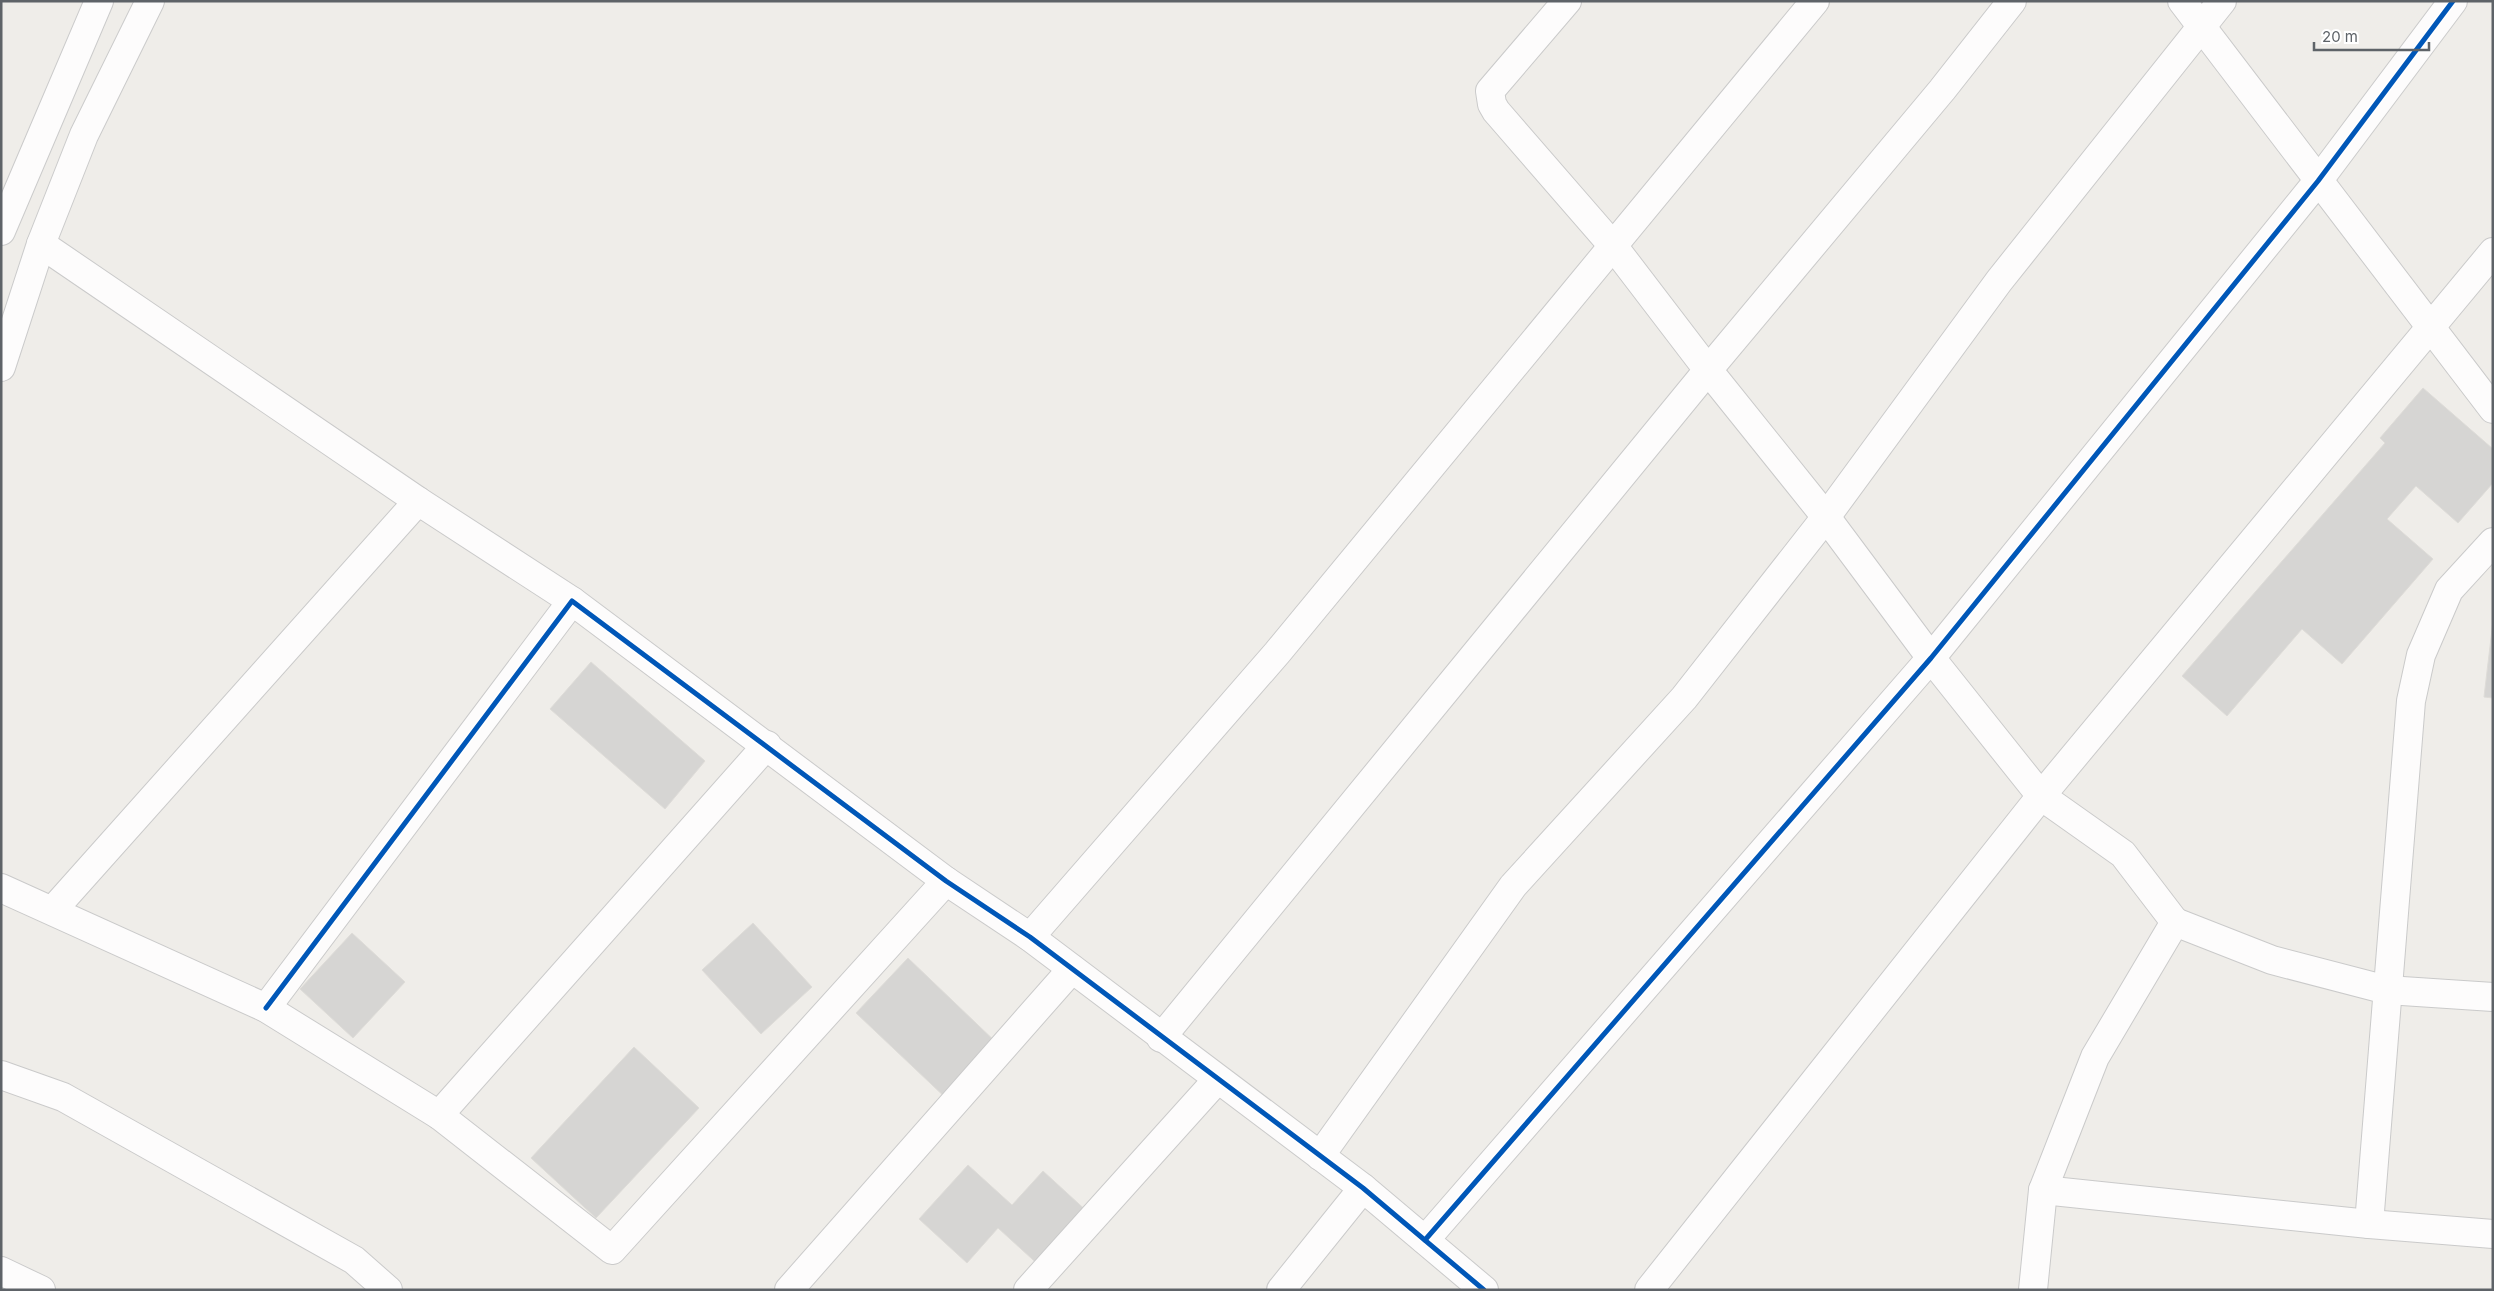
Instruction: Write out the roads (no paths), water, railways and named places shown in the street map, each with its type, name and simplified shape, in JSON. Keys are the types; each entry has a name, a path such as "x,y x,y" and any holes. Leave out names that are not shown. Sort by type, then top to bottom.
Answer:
{"street":[{"path":"1,231 99,1"},
{"path":"1,367 41,244 84,135 150,1"},
{"path":"1567,1 1490,91 1490,98 1496,111 1614,247 1708,370 1826,517 1931,658 2041,796 2123,854 2175,922 2272,960 2387,990 2493,997"},
{"path":"1030,937 1277,653 1614,247 1815,1"},
{"path":"1161,1038 1708,370 1942,90 2012,1"},
{"path":"2182,1 2429,328 2493,409"},
{"path":"1320,1156 1513,886 1684,698 1826,517 1998,281 2222,1"},
{"path":"1425,1240 1931,658 2318,182 2453,1"},
{"path":"41,244 418,501 572,601 767,745 946,881 1030,937 1161,1038 1363,1188 1484,1290"},
{"path":"1649,1290 2041,796 2493,252"},
{"path":"53,910 418,501"},
{"path":"2369,1224 2412,701 2421,655 2449,590 2493,542"},
{"path":"266,1008 572,601"},
{"path":"439,1115 767,745"},
{"path":"1,888 266,1008 439,1115 612,1250 946,881"},
{"path":"2034,1290 2043,1190 2095,1057 2175,922"},
{"path":"790,1290 1072,969"},
{"path":"1,1075 63,1097 354,1260 388,1290"},
{"path":"1028,1290 1217,1080"},
{"path":"1281,1290 1363,1188"},
{"path":"2043,1190 2369,1224 2493,1234"},
{"path":"1,1271 41,1290"}]}
